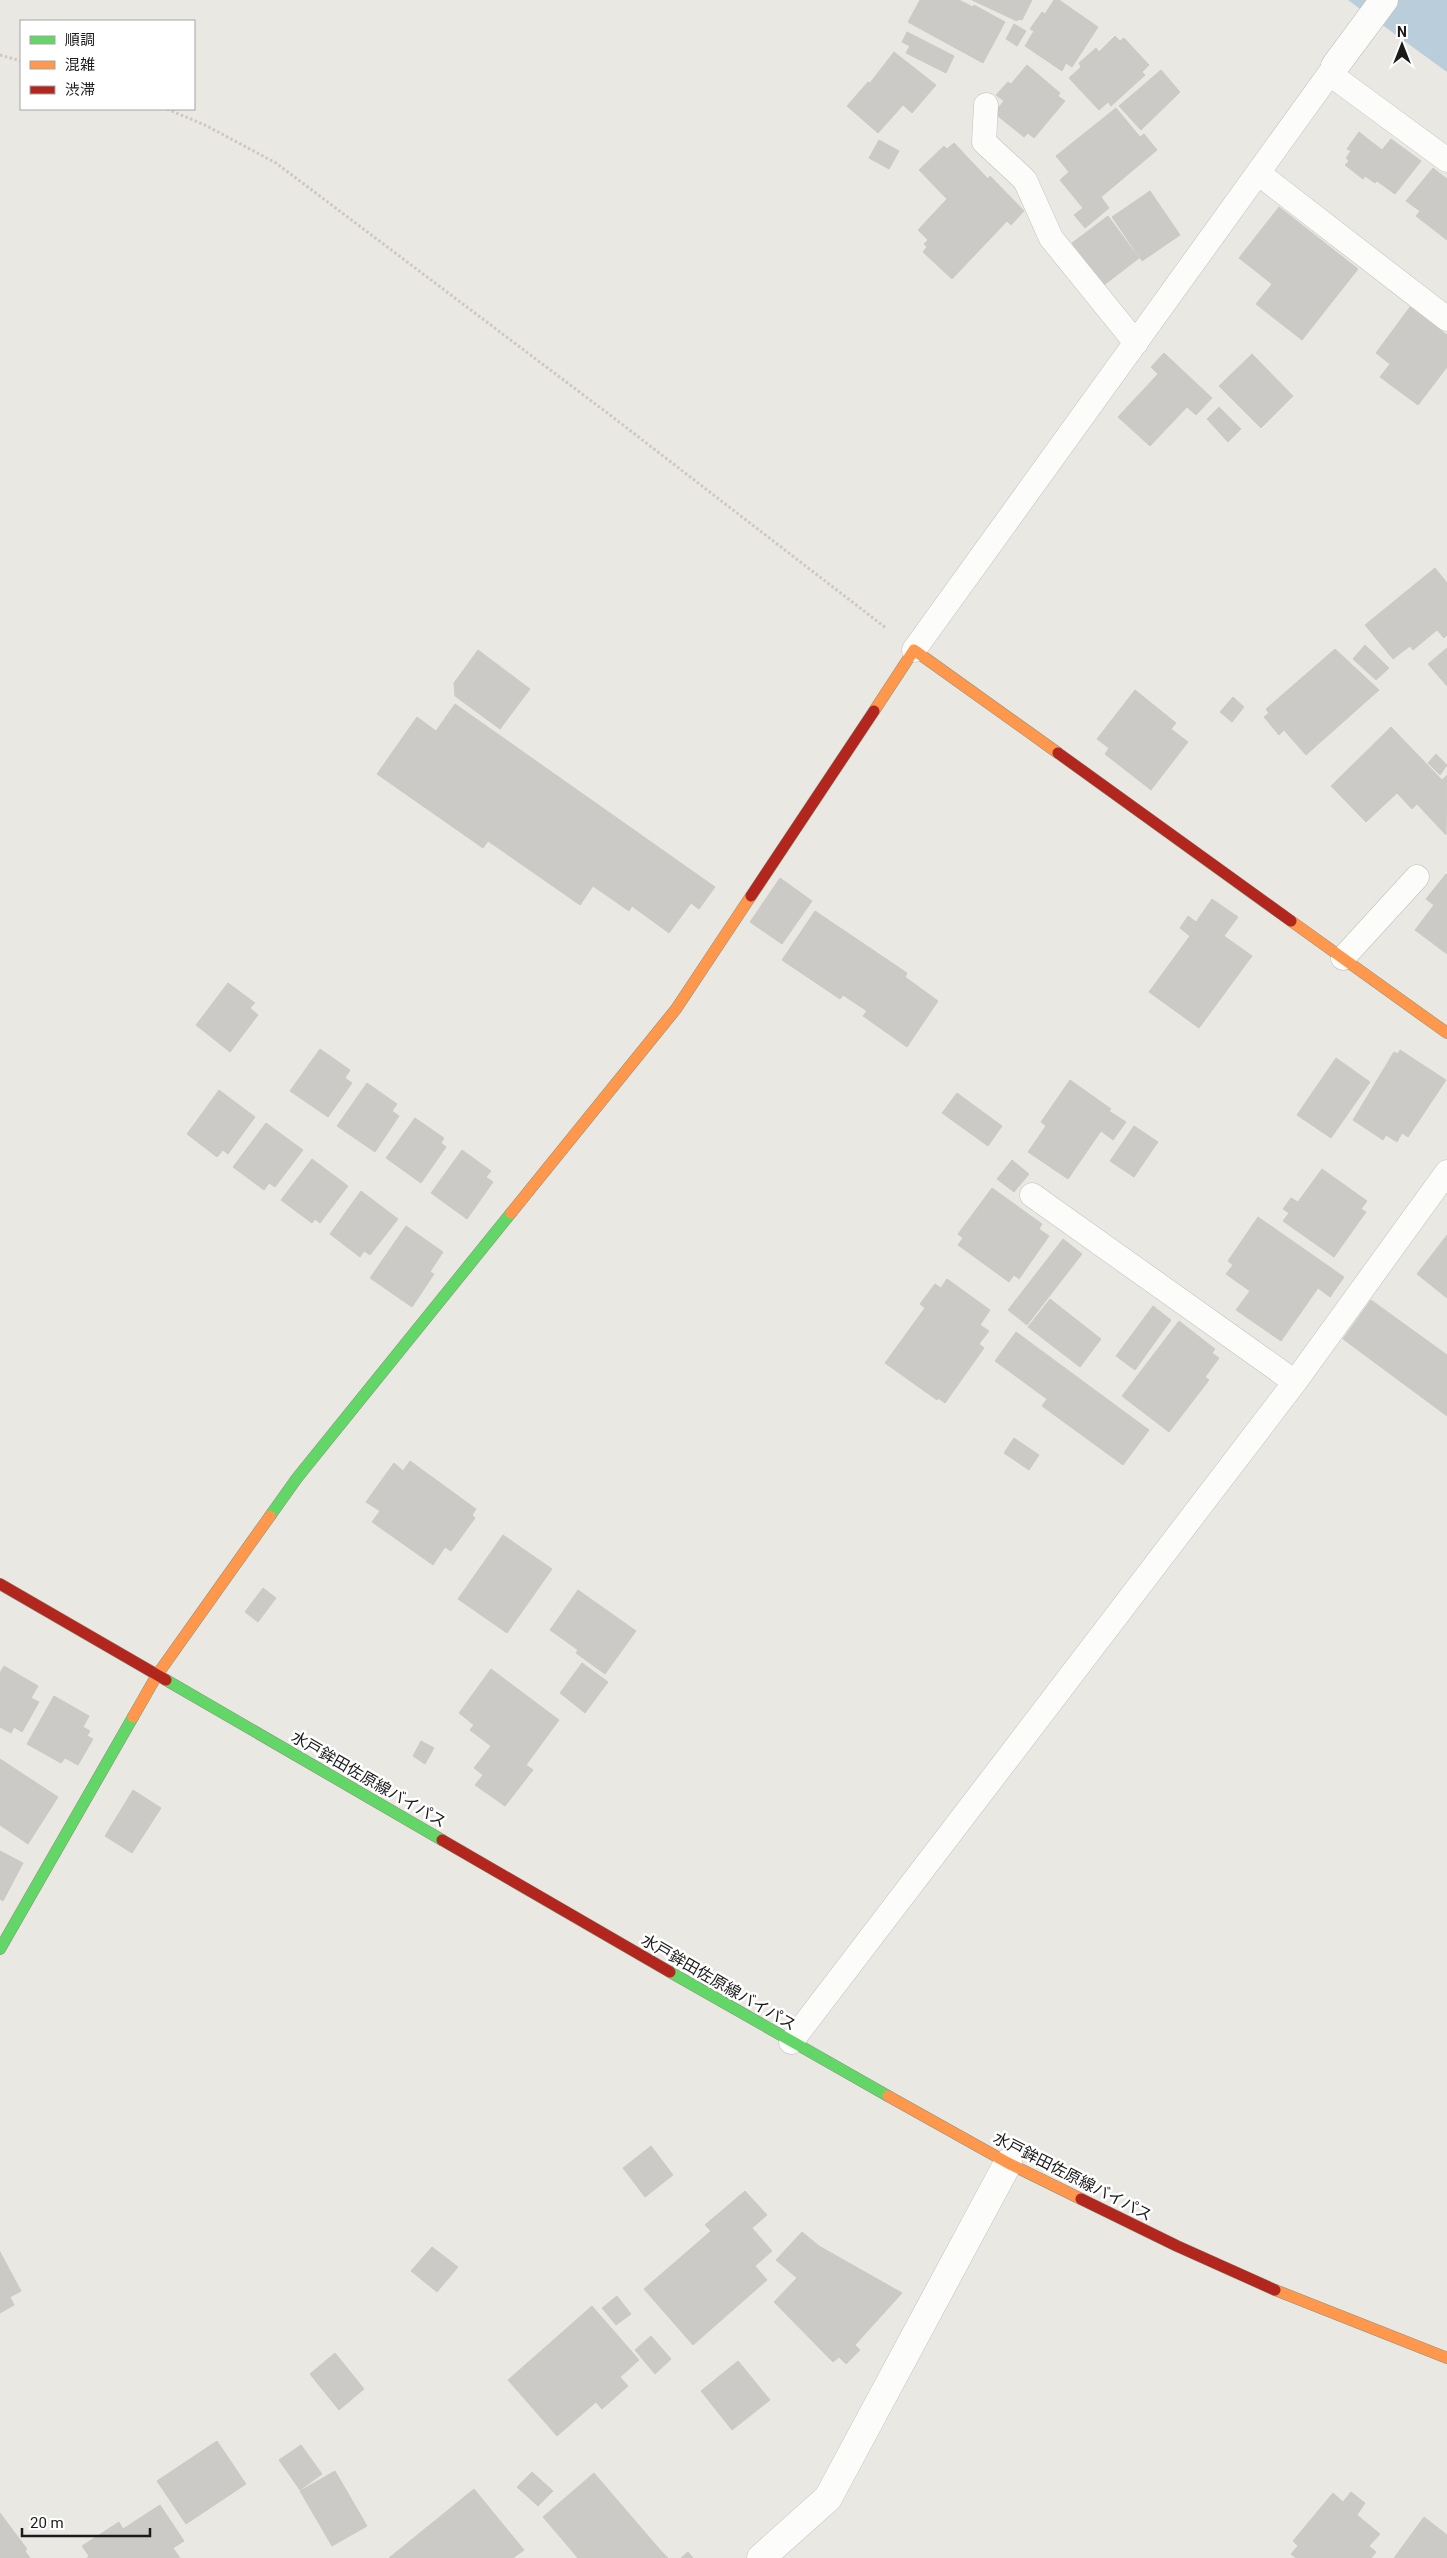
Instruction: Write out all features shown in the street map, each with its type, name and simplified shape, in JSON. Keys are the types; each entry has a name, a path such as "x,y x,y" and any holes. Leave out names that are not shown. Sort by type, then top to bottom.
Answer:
{"street":[{"path":"1333,70 1384,0"},
{"path":"0,1949 157,1675 297,1478 676,1009 914,650 1447,1033"},
{"name":"水戸鉾田佐原線バイパス","path":"0,1584 791,2042 1008,2163 1177,2246 1314,2307 1447,2358"},
{"path":"761,2558 828,2498 1008,2163"}],"lane":[{"path":"914,650 1333,70 1447,160"},
{"path":"986,105 984,142 1025,180 1051,238 1136,342"},
{"path":"1258,173 1447,319"},
{"path":"1343,958 1417,877"},
{"path":"791,2042 1295,1382 1447,1172"},
{"path":"1032,1195 1295,1382"}],"path":[{"path":"0,55 20,61"},
{"path":"169,110 205,125 276,163 610,414 914,650"}],"water":[{"path":"1348,0 1447,0 1447,72"}],"building":[{"path":"920,0 959,0 973,7 974,5 1005,22 983,63 908,22"},
{"path":"972,0 1032,0 1022,20 1018,19 1017,21"},
{"path":"1054,0 1059,0 1098,27 1072,67 1066,63 1062,71 1025,46 1034,31 1030,29 1042,12 1045,14"},
{"path":"1014,24 1026,31 1017,46 1006,39"},
{"path":"907,32 954,56 946,73 906,53 910,46 902,42"},
{"path":"1115,36 1120,41 1124,38 1149,65 1142,72 1145,75 1111,106 1108,102 1099,110 1069,78 1081,67 1079,63 1096,48 1099,52"},
{"path":"894,52 936,85 912,113 903,105 878,133 847,106 868,82 870,83"},
{"path":"1027,65 1060,93 1058,96 1065,101 1034,138 1028,133 1024,137 994,113 1004,101 996,95 1008,82 1011,84"},
{"path":"1161,70 1180,92 1141,130 1119,106"},
{"path":"1116,108 1140,137 1144,134 1157,150 1101,197 1109,208 1085,228 1074,215 1083,208 1060,180 1069,172 1056,156"},
{"path":"1359,132 1382,150 1391,139 1421,161 1395,194 1377,181 1375,183 1365,176 1363,179 1345,165 1349,161 1346,158 1351,151 1347,149"},
{"path":"879,140 899,151 889,169 869,158"},
{"path":"954,143 988,179 990,176 1024,211 1011,225 1007,221 952,279 923,252 927,247 924,244 928,240 918,230 947,199 919,170 944,146 947,149"},
{"path":"1433,168 1447,179 1447,240 1416,216 1420,211 1406,201"},
{"path":"1150,191 1180,235 1142,261 1112,217"},
{"path":"1279,207 1358,269 1302,340 1256,304 1272,284 1239,258"},
{"path":"1108,216 1139,258 1104,285 1072,243"},
{"path":"1410,307 1447,335 1447,367 1418,405 1380,377 1390,364 1376,353"},
{"path":"1164,353 1212,398 1196,415 1187,407 1150,446 1118,417 1158,374 1151,367"},
{"path":"1252,354 1293,396 1261,428 1219,386"},
{"path":"1219,407 1241,429 1228,442 1207,419"},
{"path":"1435,568 1447,583 1447,635 1444,638 1437,630 1413,650 1410,646 1393,659 1365,625"},
{"path":"1365,645 1389,668 1376,680 1353,659"},
{"path":"1447,648 1447,686 1428,664"},
{"path":"1335,649 1379,690 1306,755 1284,730 1279,735 1264,717 1269,713 1266,709"},
{"path":"478,650 530,689 500,729 455,696 454,683"},
{"path":"1135,690 1176,723 1171,729 1188,742 1151,790 1105,754 1109,748 1097,739"},
{"path":"1233,697 1244,707 1232,722 1220,712"},
{"path":"455,704 715,887 699,909 691,903 669,933 632,906 629,911 593,886 580,905 488,841 483,848 377,774 417,717 436,731"},
{"path":"1391,727 1442,780 1447,775 1446,835 1417,804 1412,809 1397,793 1366,822 1331,786"},
{"path":"1436,754 1447,765 1440,775 1428,763"},
{"path":"1446,874 1447,954 1415,930 1434,905 1426,899"},
{"path":"780,878 812,901 782,944 750,922"},
{"path":"1212,899 1238,917 1224,936 1252,956 1199,1028 1149,992 1190,936 1180,928 1188,916 1196,922"},
{"path":"815,911 907,973 905,977 938,1001 907,1047 863,1016 867,1011 843,995 840,999 782,960"},
{"path":"228,983 255,1003 250,1008 258,1015 230,1052 196,1025"},
{"path":"320,1049 350,1070 345,1078 352,1083 328,1117 290,1091"},
{"path":"1400,1050 1446,1080 1408,1137 1402,1133 1397,1142 1386,1135 1383,1140 1353,1120 1394,1052 1398,1054"},
{"path":"1336,1058 1370,1082 1331,1138 1297,1115"},
{"path":"1070,1080 1126,1122 1113,1140 1101,1131 1068,1179 1028,1152 1046,1126 1041,1122"},
{"path":"367,1083 397,1104 392,1111 399,1116 375,1152 337,1126"},
{"path":"219,1090 255,1117 228,1154 223,1150 217,1157 187,1134"},
{"path":"957,1093 1002,1126 988,1146 942,1113"},
{"path":"415,1118 444,1138 441,1143 446,1147 421,1183 386,1158"},
{"path":"266,1123 303,1150 275,1187 269,1183 264,1190 233,1167"},
{"path":"1134,1126 1158,1142 1134,1177 1110,1161"},
{"path":"462,1150 491,1171 486,1177 493,1182 467,1219 431,1193"},
{"path":"312,1159 348,1186 320,1223 315,1219 312,1223 281,1200"},
{"path":"1012,1160 1029,1174 1014,1192 997,1179"},
{"path":"1322,1169 1367,1201 1361,1209 1366,1212 1334,1257 1283,1221 1289,1213 1283,1209 1291,1198 1298,1202"},
{"path":"992,1188 1042,1224 1039,1229 1049,1236 1019,1279 1014,1275 1009,1282 958,1245 963,1238 958,1234"},
{"path":"361,1191 398,1219 370,1255 364,1251 360,1257 330,1234"},
{"path":"1258,1217 1344,1277 1330,1297 1318,1288 1281,1341 1236,1310 1250,1291 1226,1274 1233,1265 1228,1261"},
{"path":"406,1226 443,1252 430,1272 434,1274 412,1307 370,1278"},
{"path":"1447,1235 1447,1298 1417,1274"},
{"path":"1063,1239 1082,1254 1027,1325 1008,1310"},
{"path":"947,1279 990,1310 980,1325 989,1331 979,1344 984,1348 945,1403 938,1398 937,1400 885,1363 925,1308 920,1304 935,1284 941,1288"},
{"path":"1050,1299 1101,1339 1080,1367 1028,1327"},
{"path":"1371,1300 1447,1355 1447,1416 1343,1339"},
{"path":"1153,1306 1171,1320 1135,1370 1116,1356"},
{"path":"1179,1321 1215,1349 1212,1353 1219,1358 1205,1377 1209,1380 1169,1432 1122,1396"},
{"path":"1016,1332 1149,1430 1123,1465 1042,1406 1047,1399 995,1361"},
{"path":"1014,1438 1039,1455 1029,1470 1004,1453"},
{"path":"410,1461 476,1509 472,1515 475,1518 451,1551 445,1547 433,1565 372,1522 380,1511 366,1502 394,1463 403,1471"},
{"path":"503,1535 552,1569 507,1633 458,1599"},
{"path":"263,1588 276,1598 258,1622 245,1612"},
{"path":"578,1590 636,1631 605,1674 576,1653 578,1650 550,1630"},
{"path":"582,1663 608,1682 585,1713 560,1693"},
{"path":"4,1666 38,1686 31,1698 39,1702 22,1732 14,1727 11,1733 0,1727 0,1673"},
{"path":"491,1669 559,1720 526,1765 533,1770 505,1806 475,1785 483,1775 474,1768 491,1746 470,1730 474,1725 459,1713"},
{"path":"54,1696 89,1716 83,1727 90,1731 87,1736 93,1739 78,1765 65,1758 61,1763 27,1744"},
{"path":"421,1741 434,1748 425,1764 413,1756"},
{"path":"0,1759 58,1797 28,1844 0,1825"},
{"path":"133,1790 161,1808 132,1853 105,1836"},
{"path":"0,1851 23,1863 3,1901 0,1899"},
{"path":"651,2146 673,2175 645,2197 623,2168"},
{"path":"745,2191 767,2215 752,2228 772,2251 755,2266 767,2280 693,2345 644,2289 711,2231 705,2225"},
{"path":"802,2232 819,2246 902,2293 855,2345 860,2350 846,2364 839,2357 833,2362 774,2302 797,2278 776,2260"},
{"path":"432,2247 458,2267 437,2292 411,2271"},
{"path":"0,2252 21,2291 10,2297 14,2305 0,2313"},
{"path":"617,2296 631,2314 616,2325 602,2308"},
{"path":"592,2306 639,2360 620,2377 628,2386 602,2409 596,2402 557,2436 508,2380"},
{"path":"651,2336 671,2359 655,2374 635,2350"},
{"path":"335,2353 364,2389 339,2410 310,2374"},
{"path":"738,2361 770,2400 732,2430 701,2391"},
{"path":"217,2441 246,2484 186,2524 157,2481"},
{"path":"301,2445 322,2474 300,2490 279,2460"},
{"path":"335,2471 367,2526 332,2546 300,2491"},
{"path":"532,2472 553,2491 538,2506 517,2487"},
{"path":"594,2473 668,2558 578,2558 543,2517"},
{"path":"474,2489 524,2550 513,2558 389,2558"},
{"path":"1351,2492 1365,2503 1357,2515 1380,2534 1369,2546 1376,2552 1371,2558 1296,2558 1291,2554 1298,2546 1293,2541 1333,2493 1343,2502"},
{"path":"160,2505 184,2541 173,2548 180,2558 87,2558 89,2556 82,2546 119,2522 123,2529"},
{"path":"0,2513 27,2549 25,2551 30,2558 0,2558"},
{"path":"1424,2517 1447,2535 1447,2558 1394,2558"},
{"path":"688,2552 693,2558 681,2558"}],"traffic: fast":[{"path":"270,1516 297,1478 511,1213"},
{"path":"166,1680 442,1840"},
{"path":"0,1949 133,1717"},
{"path":"670,1972 888,2096"}],"traffic: slow":[{"path":"874,711 914,650 1058,753"},
{"path":"511,1213 676,1009 751,896"},
{"path":"1291,921 1447,1033"},
{"path":"133,1717 157,1675 270,1516"},
{"path":"888,2096 1008,2163 1081,2199"},
{"path":"1275,2290 1447,2358"}],"traffic: jam":[{"path":"751,896 874,711"},
{"path":"1058,753 1291,921"},
{"path":"0,1584 166,1680"},
{"path":"442,1840 670,1972"},
{"path":"1081,2199 1177,2246 1275,2290"}]}
